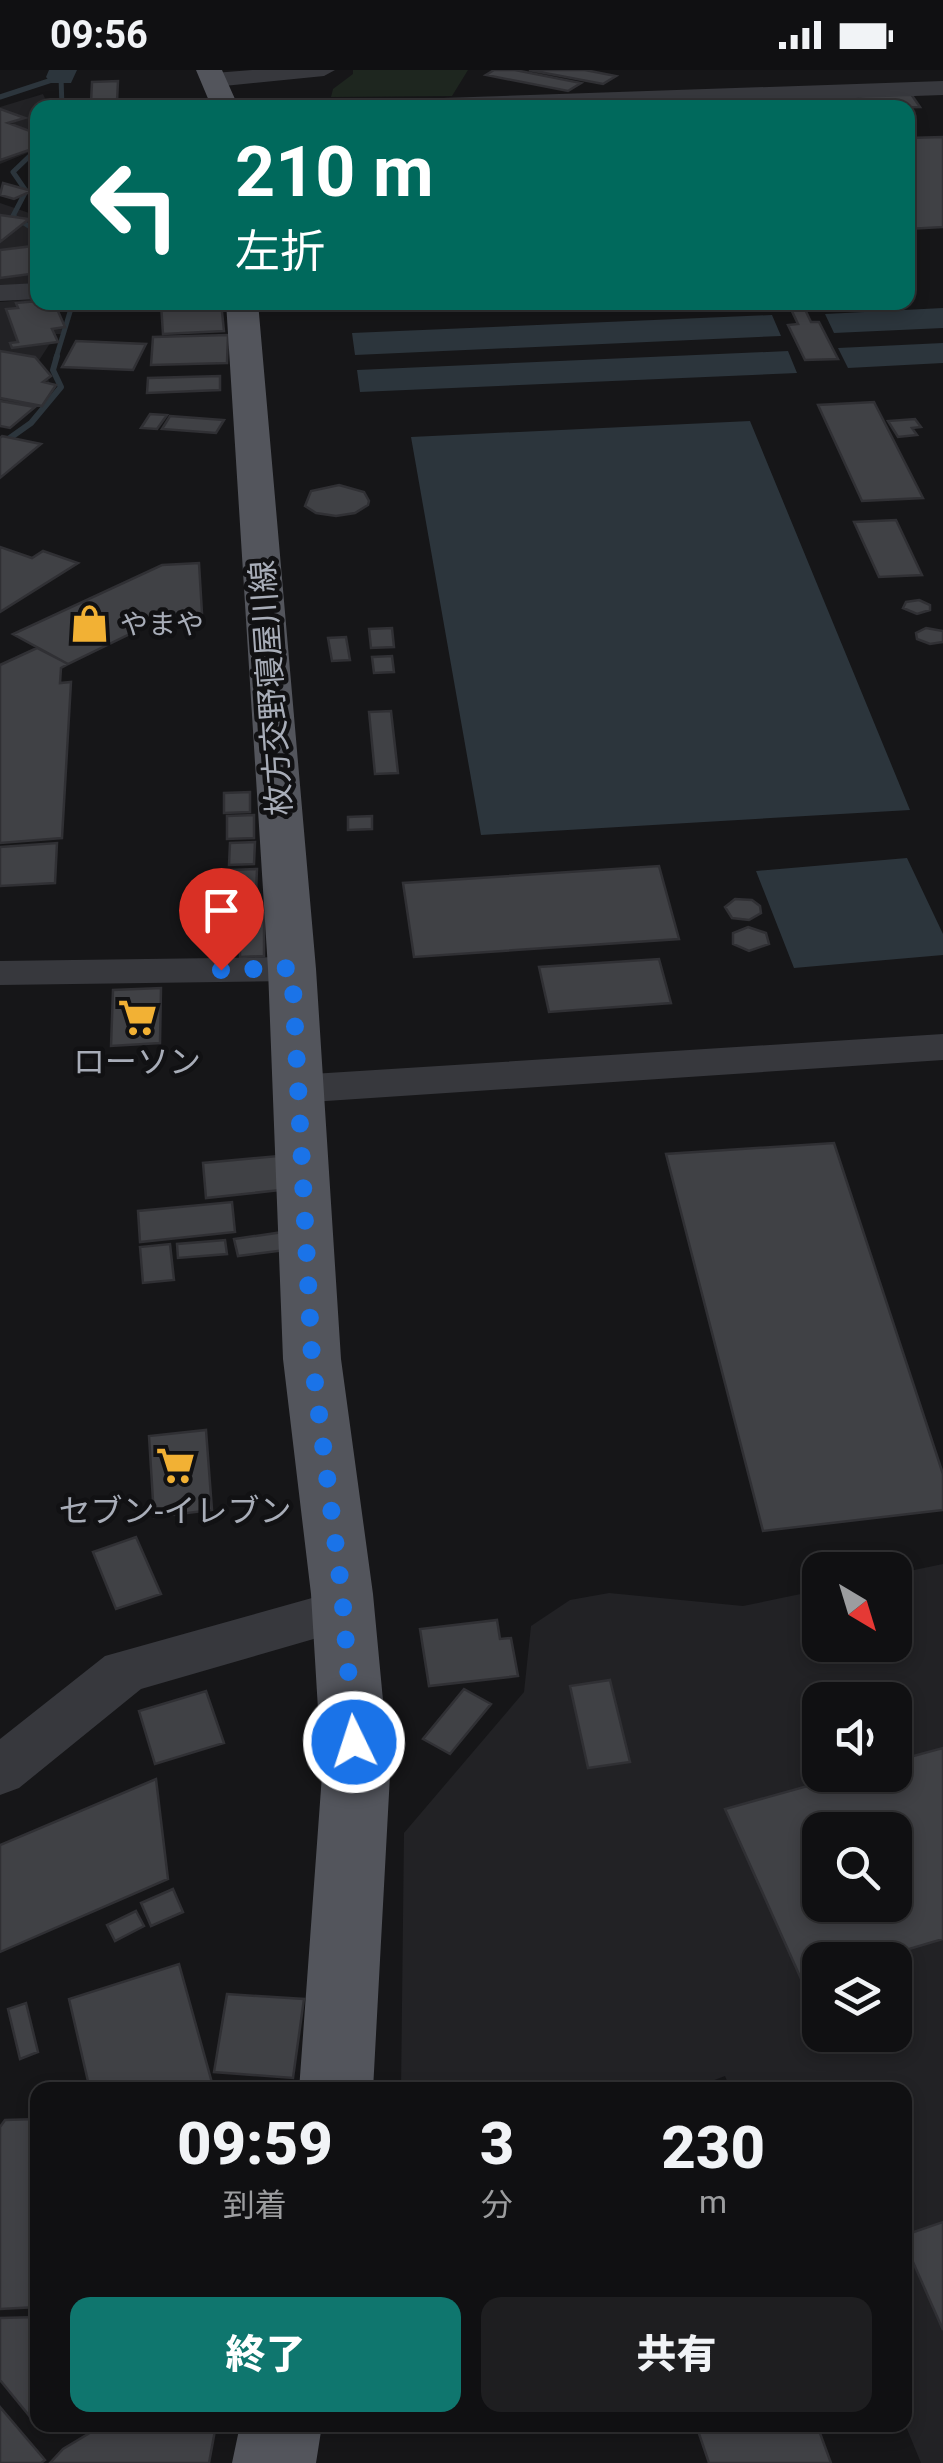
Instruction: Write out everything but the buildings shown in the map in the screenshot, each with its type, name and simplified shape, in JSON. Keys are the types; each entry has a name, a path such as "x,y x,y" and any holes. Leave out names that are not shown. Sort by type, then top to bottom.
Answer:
{"main road":[{"path":"212,75 223,100"},
{"name":"枚方交野寝屋川線","path":"243,310 292,968 312,1359 344,1610 356,1776 337,2082"},
{"path":"274,2463 280,2432"}],"street":[{"path":"680,96 676,90 702,70"},
{"path":"212,75 332,71"},
{"path":"428,100 494,93 680,96 904,76 943,88"},
{"path":"0,292 30,291"},
{"path":"0,974 292,968"},
{"path":"296,1088 943,1047"},
{"path":"0,1771 124,1672 344,1610"}],"shaded area":[{"path":"353,70 468,70 452,96 331,97 333,89"},
{"path":"43,94 46,100 30,100 30,152 0,164 0,107"},
{"path":"0,203 30,213 30,286 0,288"},
{"path":"30,300 30,310 58,310 66,334 56,334 38,362 50,383 37,401 0,426 0,302"},
{"path":"943,308 943,328 834,333 825,314 915,310"},
{"path":"772,315 781,336 355,355 352,333"},
{"path":"943,343 943,363 848,368 838,348"},
{"path":"788,351 797,373 360,392 357,370"},
{"path":"750,421 910,810 481,835 411,437"},
{"path":"907,858 943,934 943,955 794,968 756,871"},
{"path":"943,1564 943,2463 921,2463 908,2432 912,2432 912,2082 728,2082 725,2076 709,2082 401,2082 404,1833 524,1692 531,1626 570,1600 609,1593 743,1606 802,1594 802,1662 912,1662 912,1570"}],"waterway":[{"path":"61,77 63,70"},
{"path":"0,97 61,77 62,100"},
{"path":"30,156 13,172 26,191 13,216 30,227"},
{"path":"56,358 71,310"},
{"path":"0,445 31,423 61,387 53,370 57,356"}],"place":[{"name":"やまや","path":"90,624"},
{"name":"ローソン","path":"137,1017"},
{"name":"セブン-イレブン","path":"175,1466"}],"route":[{"path":"221,970 292,968 312,1359 342,1594 354,1742"}]}
